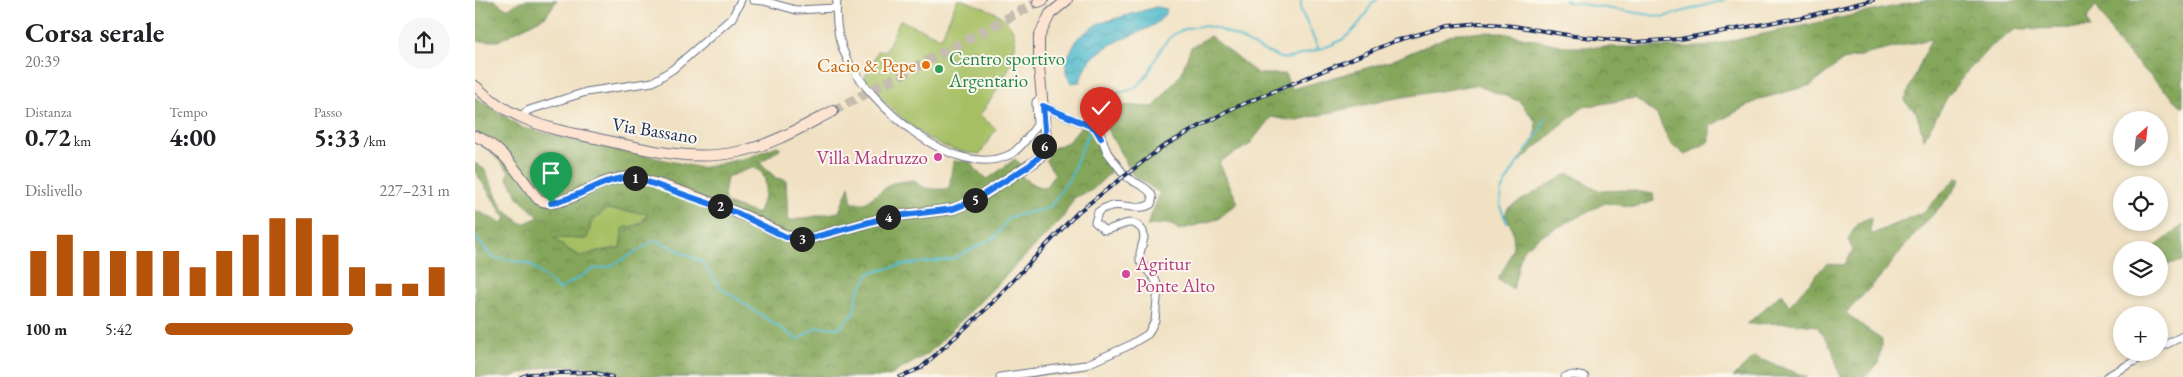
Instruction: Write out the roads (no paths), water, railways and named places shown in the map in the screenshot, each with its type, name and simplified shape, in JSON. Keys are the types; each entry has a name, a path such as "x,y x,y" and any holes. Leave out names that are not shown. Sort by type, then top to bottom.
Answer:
{"main road":[{"path":"475,136 489,142 499,151 538,199 544,202 556,202 605,182 626,177 636,178 737,213 786,237 808,239 888,217 953,209 973,201 1030,165 1041,155 1046,140 1038,48 1039,37 1049,14 1067,0"},
{"name":"Via Bassano","path":"475,86 488,98 519,116 555,129 649,150 701,156 720,155 755,148 785,136 833,111"}],"street":[{"path":"519,116 529,110 585,92 653,82 673,69 732,18 741,0"},
{"path":"753,0 765,0 781,7 796,10 836,8"},
{"path":"837,0 837,23 843,49 856,74 908,128 923,139 969,159 992,160 1008,156 1037,125 1036,102 1042,102 1100,132 1107,152 1123,173 1152,193 1151,204 1143,207 1111,205 1098,212 1095,222 1104,230 1126,222 1133,222 1143,231 1144,238 1140,261 1156,282 1158,289 1151,329 1138,341 1085,365 1000,377"},
{"path":"2168,344 2183,336"},
{"path":"2105,377 2134,361"},
{"path":"1565,377 1573,375 1585,377"}],"water":[{"path":"1156,7 1167,9 1161,19 1151,26 1110,45 1097,54 1087,66 1080,82 1071,83 1066,74 1066,60 1078,38 1097,24"}],"waterway":[{"path":"1301,0 1301,10 1319,50"},
{"path":"1091,125 1092,93 1119,93 1134,88 1143,81 1165,43 1173,35 1184,29 1200,26 1218,29 1272,55 1289,58 1328,47 1345,37 1359,23 1373,2 1377,0"},
{"path":"1565,0 1567,2 1663,17 1724,0"},
{"path":"1507,223 1500,206 1501,191 1516,165 1540,131 1546,116"},
{"path":"475,236 492,257 530,264 559,290 591,270 611,266 656,240 702,262 720,287 798,340 816,327 839,328 854,313 858,291 870,273 902,265 953,259 995,237 1009,217 1049,208 1070,178 1090,129"}],"tunnel":[{"path":"833,111 1038,2"}],"railway":[{"path":"900,377 921,368 986,309 1078,212 1162,147 1229,110 1395,41 1448,26 1480,23 1635,42 1680,39 1808,16 1873,0"},
{"path":"521,377 530,374 592,372 612,377"}],"place":[{"name":"Cacio & Pepe","path":"926,65"},
{"name":"Centro sportivo Argentario","path":"939,69"},
{"name":"Villa Madruzzo","path":"938,157"},
{"name":"Agritur Ponte Alto","path":"1126,274"}]}
